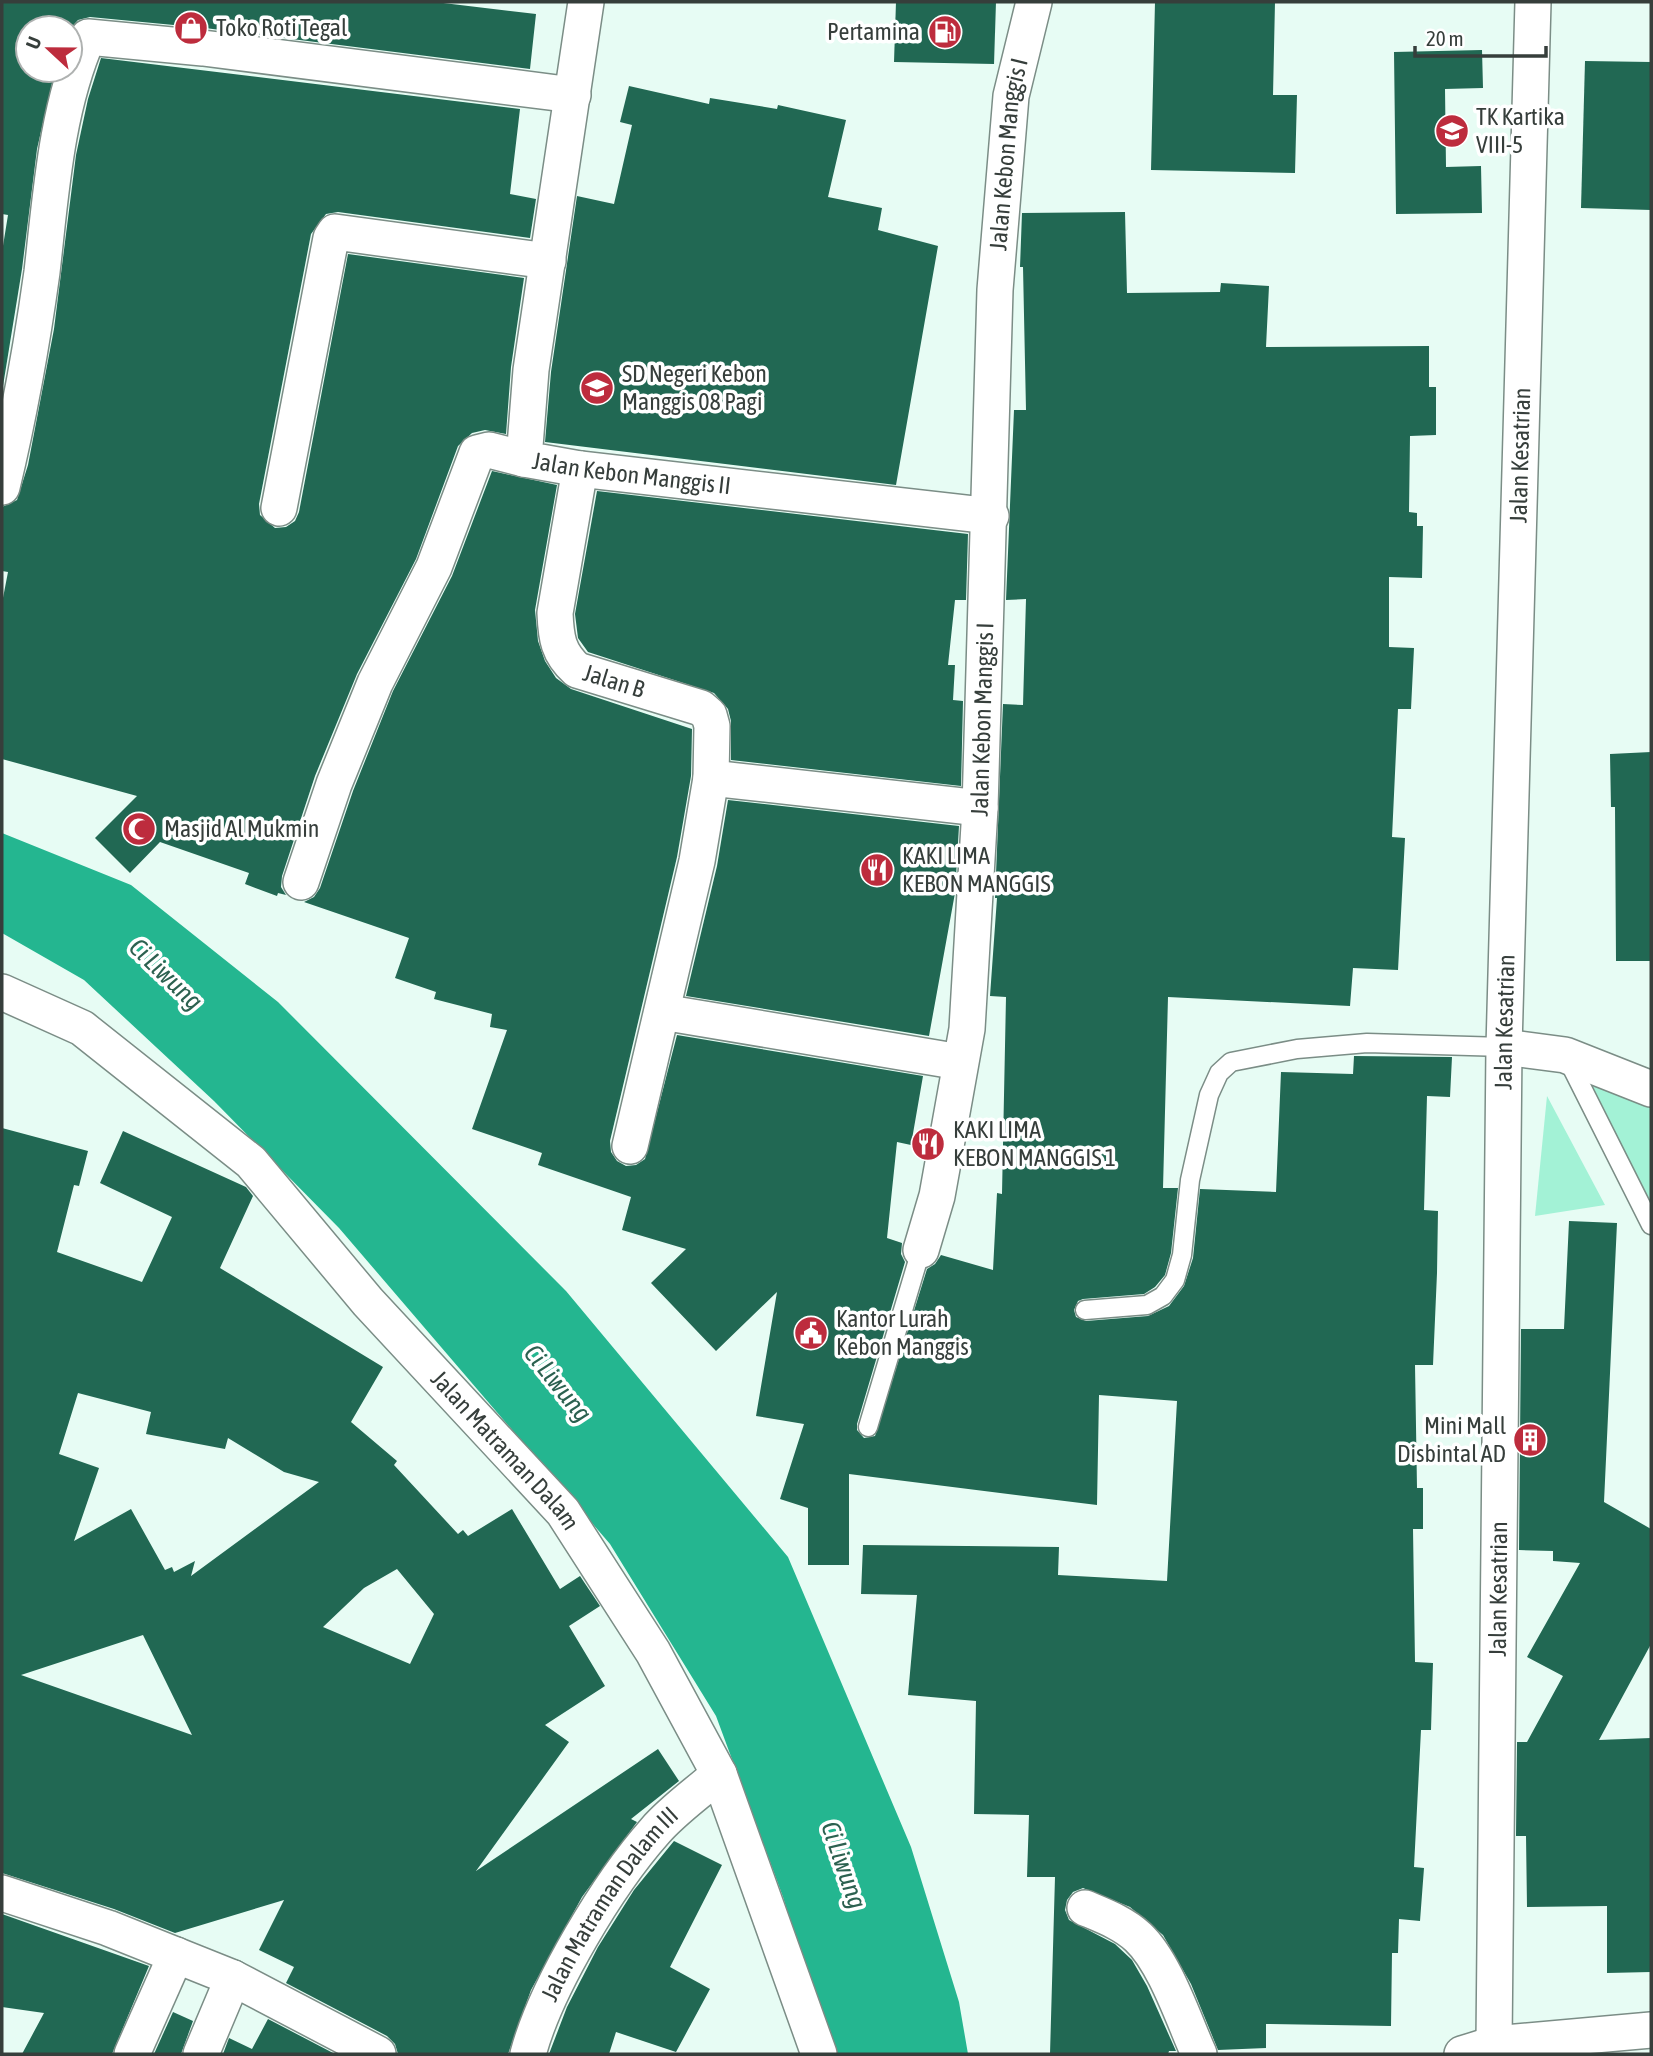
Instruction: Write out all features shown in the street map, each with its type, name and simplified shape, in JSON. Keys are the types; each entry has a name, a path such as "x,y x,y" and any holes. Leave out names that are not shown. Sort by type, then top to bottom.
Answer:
{"street":[{"name":"Jalan Kebon Manggis II","path":"586,2 531,370 524,459 580,469 990,516"},
{"name":"Jalan Kebon Manggis I","path":"921,1250 937,1196 967,1029 980,808 995,290 1011,96 1034,2"},
{"name":"Jalan Kesatrian","path":"1478,2049 1533,2"},
{"path":"2,487 33,334 54,163 75,68 88,37 203,48 573,95"},
{"path":"279,508 331,238 335,232 548,261"},
{"path":"301,882 334,784 375,683 434,567 477,453 489,450 524,459"},
{"name":"Jalan B","path":"580,469 555,613 556,636 562,656 577,670 701,708 709,715 712,726 711,778 697,861 630,1146"},
{"path":"711,778 980,808"},
{"name":"Jalan Matraman Dalam","path":"2,992 82,1028 251,1162 368,1302 563,1512 653,1652 719,1774 819,2054"},
{"path":"662,1012 960,1062"},
{"path":"1504,1047 1565,1055 1651,1089"},
{"name":"Jalan Matraman Dalam III","path":"528,2054 537,2023 604,1898 655,1830 719,1774"},
{"path":"2,1893 108,1928 233,1978 378,2054"},
{"path":"1085,1909 1115,1920 1139,1937 1169,1988 1199,2054"},
{"path":"132,2054 176,1955"},
{"path":"201,2054 233,1978"},
{"path":"1478,2049 1651,2030"}],"lane":[{"path":"1085,1310 1147,1305 1163,1296 1175,1280 1182,1255 1190,1180 1209,1095 1219,1073 1231,1062 1297,1049 1367,1043 1504,1047"},
{"path":"1565,1055 1651,1225"},
{"name":"Jalan Kebon Manggis I","path":"868,1427 921,1250"}],"shaded area":[{"path":"1585,1075 1651,1100 1651,1202"},
{"path":"1547,1096 1605,1205 1535,1216"}],"water":[{"name":"Ci Liwung","path":"2,833 131,885 278,1002 566,1291 788,1557 911,1847 959,2002 968,2054 830,2054 783,1897 716,1716 610,1544 339,1228 214,1101 84,980 2,933"}],"building":[{"path":"2,2 435,2 536,14 530,69 205,28 84,18 84,14 14,14 14,84 52,84 37,149 22,269 2,392 2,252 8,215 2,214"},
{"name":"Pertamina","path":"896,2 996,2 994,64 894,62"},
{"path":"1155,2 1275,2 1273,95 1297,95 1295,173 1151,170"},
{"path":"1482,50 1483,88 1445,89 1446,167 1481,166 1482,213 1396,214 1394,52"},
{"path":"101,58 520,109 510,194 536,199 530,238 338,212 326,214 311,234 259,504 260,515 275,528 286,527 295,521 299,512 348,254 524,278 511,367 506,434 485,430 472,433 458,446 416,559 357,674 315,776 282,876 281,887 286,895 278,893 277,896 245,884 249,873 160,842 130,873 95,838 137,796 2,759 2,603 8,572 2,571 2,507 17,500 28,465 54,329 76,155 88,99"},
{"path":"1585,61 1651,62 1651,210 1581,208"},
{"path":"629,86 709,104 710,98 777,109 778,105 846,120 828,197 882,208 878,230 938,246 896,485 545,442 551,372 577,196 614,204 632,125 620,122"},
{"path":"1125,212 1127,293 1220,292 1221,283 1269,286 1266,347 1429,346 1429,387 1436,387 1436,435 1410,436 1409,512 1417,513 1417,526 1423,526 1422,578 1389,577 1389,647 1414,648 1411,709 1398,709 1392,837 1405,838 1398,970 1353,968 1350,1006 1168,997 1163,1188 1178,1188 1171,1253 1165,1275 1155,1287 1144,1294 1083,1299 1078,1301 1074,1310 1076,1317 1086,1321 1148,1316 1169,1306 1184,1286 1193,1258 1200,1189 1276,1192 1281,1072 1353,1074 1354,1056 1452,1057 1450,1097 1427,1096 1424,1210 1438,1211 1433,1365 1415,1365 1417,1488 1423,1488 1423,1529 1413,1529 1415,1662 1433,1663 1431,1730 1421,1730 1414,1867 1424,1868 1420,1921 1399,1919 1398,1953 1392,1953 1391,2026 1266,2024 1266,2048 1218,2050 1191,1984 1163,1935 1130,1907 1083,1888 1073,1892 1067,1900 1065,1910 1069,1920 1115,1944 1132,1960 1147,1986 1176,2051 1169,2051 1168,2054 1050,2054 1055,1877 1027,1877 1029,1815 974,1814 976,1701 908,1695 917,1595 861,1594 863,1545 1059,1547 1058,1575 1167,1581 1177,1401 1099,1395 1097,1505 849,1474 849,1565 808,1565 808,1508 780,1499 804,1424 756,1416 777,1292 716,1351 651,1283 686,1249 622,1230 631,1197 538,1165 542,1153 472,1129 507,1030 490,1027 492,1014 434,999 436,992 395,978 409,938 304,902 314,897 320,888 353,791 393,691 452,576 492,471 557,485 535,610 538,641 545,661 556,678 571,689 692,729 691,776 677,857 610,1141 611,1152 617,1161 626,1166 636,1165 645,1159 677,1035 923,1076 911,1145 897,1142 887,1238 902,1243 901,1254 905,1262 857,1424 857,1430 864,1438 875,1436 927,1269 935,1264 941,1255 993,1270 997,1193 1002,1194 1006,997 990,996 997,898 1003,704 1023,705 1026,599 1006,600 1014,410 1026,410 1023,267 1020,267 1022,213"},
{"path":"597,491 968,534 966,600 955,600 948,665 955,665 953,700 963,701 961,786 731,760 731,721 728,709 714,693 588,652 578,638 575,614"},
{"path":"1651,752 1651,961 1616,961 1615,807 1611,807 1610,754"},
{"path":"728,800 959,826 955,893 929,1036 686,996 717,866"},
{"path":"2,1128 88,1151 79,1186 74,1185 57,1252 142,1282 172,1217 100,1183 123,1131 246,1187 253,1196 220,1268 383,1367 351,1422 397,1461 394,1465 458,1534 463,1530 468,1536 512,1509 560,1589 580,1576 600,1606 569,1626 605,1686 545,1725 569,1742 476,1871 658,1749 679,1781 631,1819 637,1822 582,1897 531,1990 508,2054 398,2054 395,2044 387,2036 286,1983 294,1967 259,1950 284,1900 175,1933 114,1909 2,1873","holes":["78,1393 151,1412 146,1434 225,1449 228,1438 284,1472 319,1482 191,1576 195,1561 174,1572 172,1567 165,1570 131,1509 74,1541 99,1468 59,1454","397,1569 434,1614 410,1664 323,1627 364,1588","143,1635 192,1735 21,1675"]},
{"path":"1569,1221 1617,1223 1604,1502 1651,1529 1651,1644 1599,1740 1651,1738 1651,1972 1607,1973 1607,1906 1527,1907 1526,1836 1516,1836 1517,1742 1527,1742 1563,1676 1527,1657 1580,1563 1553,1561 1553,1551 1519,1550 1521,1329 1564,1329"},
{"path":"674,1841 722,1865 670,1967 710,1989 676,2052 616,2032 609,2054 549,2054 567,2007 598,1947 634,1890"},
{"path":"2,1914 149,1966 112,2054 22,2054 44,2013 2,2007"},
{"path":"173,2012 193,2021 181,2054 154,2054"},
{"path":"268,2019 335,2054 223,2054 229,2038 252,2049"}],"place":[{"name":"Toko Roti Tegal","path":"191,28"},
{"name":"Pertamina","path":"945,32"},
{"name":"TK Kartika VIII-5","path":"1452,131"},
{"name":"SD Negeri Kebon Manggis 08 Pagi","path":"597,388"},
{"name":"Masjid Al Mukmin","path":"139,829"},
{"name":"KAKI LIMA KEBON MANGGIS","path":"877,870"},
{"name":"KAKI LIMA KEBON MANGGIS 1","path":"928,1144"},
{"name":"Kantor Lurah Kebon Manggis","path":"811,1333"},
{"name":"Mini Mall Disbintal AD","path":"1530,1440"}]}
